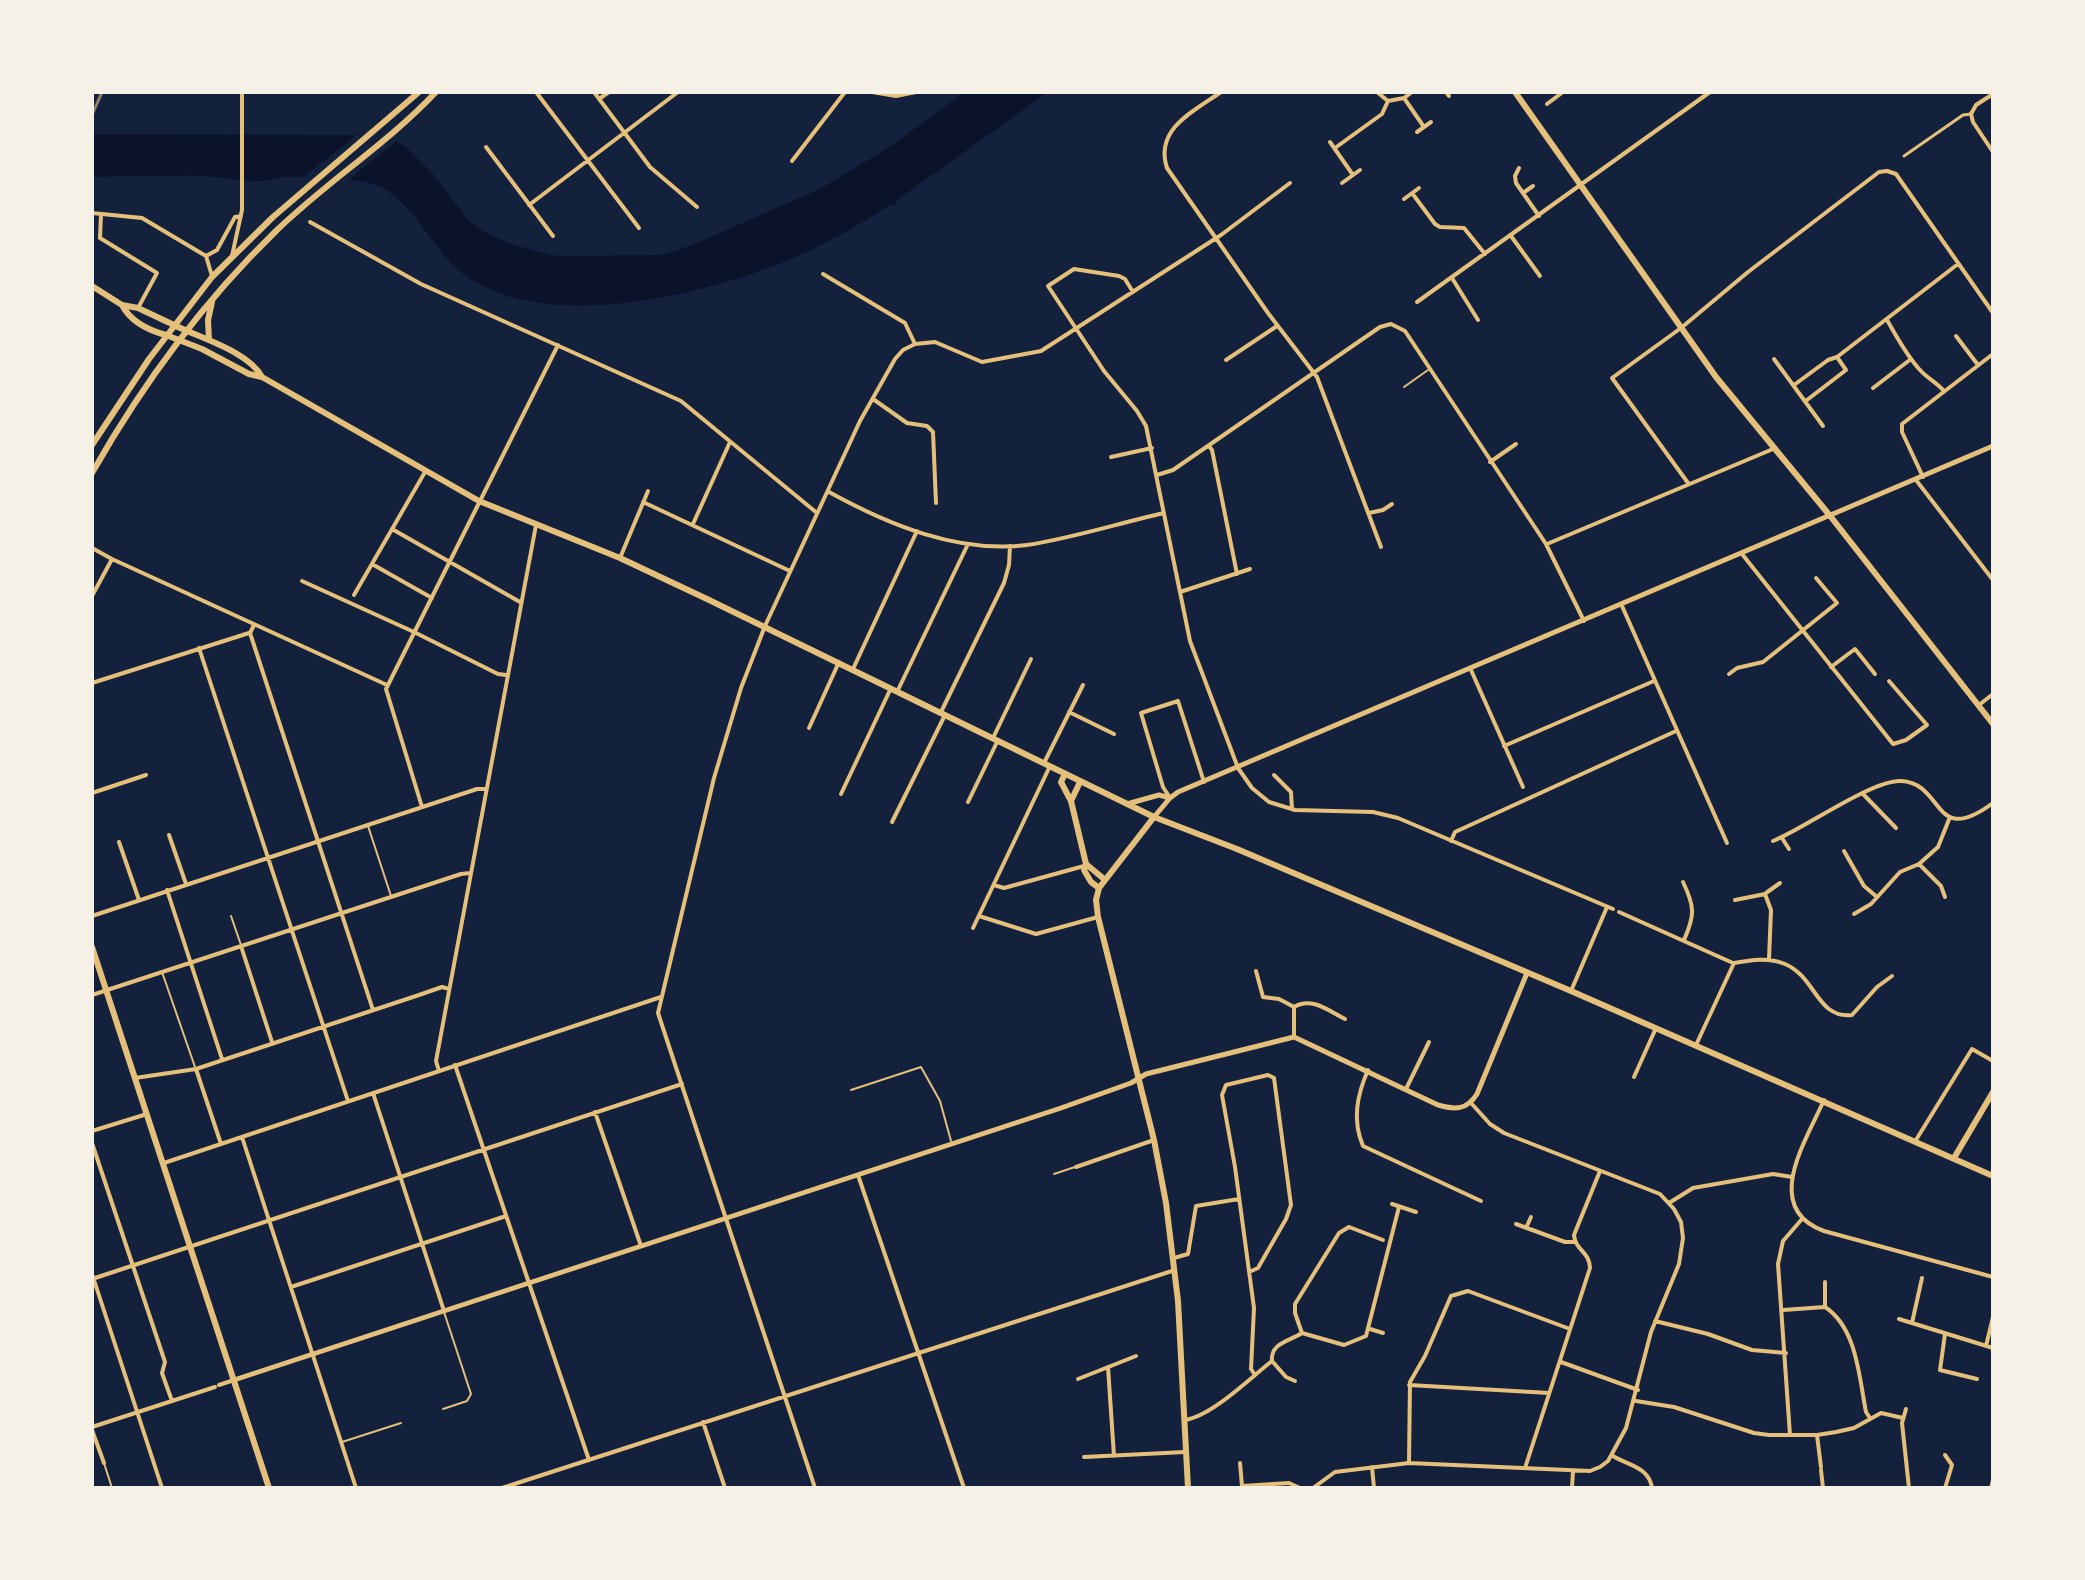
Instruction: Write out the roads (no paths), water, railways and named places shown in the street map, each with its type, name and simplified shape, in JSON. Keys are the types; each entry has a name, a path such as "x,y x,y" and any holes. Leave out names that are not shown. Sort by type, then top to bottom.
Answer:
{"main road":[{"path":"92,445 166,335 212,277 290,203 419,92"},
{"path":"92,473 112,437 187,331 258,249 436,92"},
{"path":"1515,92 1681,328 1773,449 1831,517 1993,724"},
{"path":"92,286 122,305 138,308 209,340 256,366 262,377"},
{"path":"209,340 208,320 212,302"},
{"path":"122,305 129,317 153,331 262,377 479,501 620,558 895,689 1126,804 1656,1027 1993,1176"},
{"path":"1065,774 1061,782 1071,801 1086,864 1084,870 1099,888"},
{"path":"1071,801 1080,782"},
{"path":"1154,817 1104,879 1096,900 1154,1140 1174,1258 1188,1488"},
{"path":"1086,864 1104,879"},
{"path":"92,947 269,1488"},
{"path":"1954,1158 1993,1092"}],"street":[{"path":"232,256 241,216 242,92"},
{"path":"536,92 639,228"},
{"path":"594,92 650,167 697,207"},
{"path":"599,99 609,92"},
{"path":"529,205 678,92"},
{"path":"792,161 845,92"},
{"path":"872,92 896,96 916,92"},
{"path":"1221,92 1174,127 1166,141 1165,161 1173,179 1277,326 1314,372 1381,547"},
{"path":"1377,92 1388,101 1404,98 1412,92"},
{"path":"1547,104 1563,92"},
{"path":"1417,302 1710,92"},
{"path":"1993,94 1976,105 1971,114 1993,152"},
{"path":"1404,98 1424,127"},
{"path":"1335,148 1382,114 1388,101"},
{"path":"1904,156 1963,115 1971,114"},
{"path":"1417,132 1431,122"},
{"path":"1330,142 1353,175"},
{"path":"486,147 553,236"},
{"path":"1519,168 1515,180 1539,216"},
{"path":"1342,183 1360,170"},
{"path":"1688,483 1612,378 1681,328 1748,272 1879,172 1891,171 1901,181 1993,313"},
{"path":"815,1488 659,1018 661,997 718,763 741,688 765,626 860,421 903,350 925,341 947,345 982,362 1041,351 1216,237 1290,183"},
{"path":"1523,193 1533,186"},
{"path":"1404,199 1419,188"},
{"path":"1412,193 1435,224 1464,228 1485,254"},
{"path":"92,213 142,218 206,256 212,277"},
{"path":"101,214 100,238 157,273 138,308"},
{"path":"206,256 217,250 235,217 241,216"},
{"path":"310,222 421,284 681,401 817,513"},
{"path":"1511,236 1540,276"},
{"path":"1794,385 1837,357 1958,264"},
{"path":"1133,292 1125,279 1119,276 1074,269 1048,286 1104,371 1143,418 1152,448 1190,641 1238,768 1252,788 1269,802 1292,809 1383,813 1734,963 1769,960 1787,964 1809,981 1821,1002 1833,1013 1852,1015 1877,987 1892,976"},
{"path":"823,274 901,320 915,344"},
{"path":"1452,278 1478,320"},
{"path":"1886,320 1922,374 1934,378 1944,391"},
{"path":"1157,475 1173,470 1380,327 1397,325 1405,331 1546,544 1584,622"},
{"path":"1226,360 1277,326"},
{"path":"1956,336 1978,365"},
{"path":"422,807 388,699 387,685 558,345"},
{"path":"1993,354 1902,424 1919,479 1993,580"},
{"path":"1806,400 1846,370 1837,357"},
{"path":"1774,359 1823,426"},
{"path":"1873,388 1911,359"},
{"path":"873,399 907,423 927,426 933,432 936,503"},
{"path":"693,524 730,442"},
{"path":"1490,462 1516,444"},
{"path":"1209,446 1213,452 1237,574"},
{"path":"1154,817 1170,798 1204,782 1993,446"},
{"path":"1111,457 1152,448"},
{"path":"1546,544 1773,449"},
{"path":"354,595 425,472"},
{"path":"620,558 648,491"},
{"path":"828,491 888,522 968,544 1010,546 1051,540 1164,513"},
{"path":"643,502 790,571"},
{"path":"1369,513 1392,504"},
{"path":"439,1071 436,1061 536,525"},
{"path":"392,529 520,602"},
{"path":"853,669 917,531"},
{"path":"841,794 968,544"},
{"path":"892,822 1004,583 1010,546"},
{"path":"92,548 387,685"},
{"path":"1742,554 1893,744 1906,740 1927,725 1889,681"},
{"path":"92,596 112,559"},
{"path":"372,564 432,598"},
{"path":"1180,592 1250,569"},
{"path":"1729,674 1737,668 1763,662 1837,603 1816,578"},
{"path":"302,581 498,674 506,675"},
{"path":"1622,606 1727,843"},
{"path":"254,625 250,633 373,1010"},
{"path":"92,683 250,633"},
{"path":"199,648 348,1101"},
{"path":"1831,667 1855,649 1875,674"},
{"path":"968,802 1031,659"},
{"path":"809,728 839,662"},
{"path":"1471,670 1523,787"},
{"path":"1504,746 1654,681"},
{"path":"973,928 1083,685"},
{"path":"1978,705 1993,694"},
{"path":"1170,798 1163,787 1141,713 1178,701 1204,782"},
{"path":"1069,712 1114,734"},
{"path":"1451,841 1455,832 1676,731"},
{"path":"92,793 146,775"},
{"path":"1274,775 1291,792 1292,809"},
{"path":"1773,841 1863,794 1896,781 1918,785 1950,817 1968,819 1993,803"},
{"path":"92,916 477,789 485,789"},
{"path":"1863,794 1896,828"},
{"path":"1126,804 1159,795 1170,798"},
{"path":"1854,914 1877,897 1900,872 1919,864 1938,847 1950,817"},
{"path":"169,835 186,884"},
{"path":"1782,838 1789,849"},
{"path":"119,842 139,900"},
{"path":"1844,851 1864,886 1877,897"},
{"path":"994,885 1004,888 1086,864"},
{"path":"1919,864 1941,886 1945,897"},
{"path":"92,995 465,872 470,873"},
{"path":"1683,882 1693,902 1692,920 1684,940"},
{"path":"1735,900 1765,894 1780,883"},
{"path":"167,890 222,1059"},
{"path":"1765,894 1771,910 1769,960"},
{"path":"1571,991 1613,909"},
{"path":"979,916 1036,934 1098,917"},
{"path":"241,946 272,1043"},
{"path":"1696,1045 1734,963"},
{"path":"1256,971 1263,997 1279,999 1294,1007"},
{"path":"104,1463 92,1428 1061,1108 1160,1070 1294,1037 1451,1109 1462,1108 1471,1103 1481,1087 1527,973"},
{"path":"135,1078 196,1069 442,987 449,989"},
{"path":"164,1163 661,997"},
{"path":"1294,1007 1302,1002 1310,1003 1345,1019"},
{"path":"1294,1007 1294,1037"},
{"path":"1634,1077 1656,1027"},
{"path":"1406,1089 1429,1042"},
{"path":"1916,1140 1972,1049 1993,1061"},
{"path":"455,1065 589,1460"},
{"path":"196,1069 221,1144"},
{"path":"1368,1070 1357,1100 1363,1146 1481,1201"},
{"path":"1249,1272 1258,1268 1291,1205 1274,1078 1268,1075 1226,1085 1222,1095 1254,1308 1251,1369 1255,1375"},
{"path":"162,1488 92,1277 682,1084"},
{"path":"373,1093 444,1311"},
{"path":"1824,1100 1792,1177 1791,1200 1802,1219 1824,1231 1993,1277"},
{"path":"1313,1488 1335,1472 1409,1463 1596,1470 1612,1456 1623,1436 1655,1321 1682,1253 1682,1226 1669,1203 1646,1187 1498,1130 1471,1103"},
{"path":"595,1112 641,1246"},
{"path":"92,1131 147,1114"},
{"path":"242,1137 356,1488"},
{"path":"1076,1167 1154,1140"},
{"path":"92,1143 165,1362 162,1373 172,1401"},
{"path":"1525,1468 1591,1266 1589,1258 1575,1242 1574,1235 1600,1171"},
{"path":"1669,1203 1693,1188 1773,1174 1792,1177"},
{"path":"858,1175 964,1488"},
{"path":"1174,1258 1188,1254 1196,1206 1239,1199"},
{"path":"1392,1204 1416,1212"},
{"path":"1295,1381 1286,1377 1272,1361 1274,1348 1302,1333 1344,1345 1361,1339 1370,1329 1399,1207"},
{"path":"291,1287 506,1216"},
{"path":"1526,1228 1531,1217"},
{"path":"1790,1435 1778,1264 1789,1232 1802,1219"},
{"path":"1516,1224 1565,1242 1575,1242"},
{"path":"1302,1333 1294,1307 1339,1233 1349,1227 1383,1240"},
{"path":"1367,1242 1370,1235"},
{"path":"502,1488 1175,1270"},
{"path":"1912,1323 1922,1278"},
{"path":"1825,1282 1825,1307"},
{"path":"1409,1463 1409,1385 1413,1373 1428,1352 1448,1299 1468,1291 1570,1329"},
{"path":"1783,1310 1825,1307 1835,1315 1852,1343 1866,1412 1870,1418"},
{"path":"1986,1346 1993,1317"},
{"path":"1899,1319 1993,1348"},
{"path":"1655,1321 1708,1334 1752,1350 1786,1353"},
{"path":"1370,1329 1383,1333"},
{"path":"1945,1334 1940,1370 1977,1379"},
{"path":"1078,1379 1136,1356"},
{"path":"1185,1420 1196,1418 1272,1361"},
{"path":"1560,1362 1638,1390"},
{"path":"1108,1367 1114,1456"},
{"path":"1409,1385 1543,1390 1549,1393"},
{"path":"1635,1401 1674,1407 1754,1433 1817,1435 1848,1430 1881,1413 1903,1418"},
{"path":"1906,1409 1903,1418 1909,1488"},
{"path":"703,1422 725,1488"},
{"path":"1817,1435 1823,1488"},
{"path":"1084,1457 1187,1452"},
{"path":"1945,1455 1952,1465 1945,1488"},
{"path":"1612,1456 1642,1470 1649,1477 1652,1488"},
{"path":"1240,1463 1242,1487 1289,1483 1300,1488"},
{"path":"1372,1467 1374,1488"},
{"path":"1572,1488 1573,1471"},
{"path":"1991,1488 1993,1480"}],"lane":[{"path":"1404,387 1429,369"},
{"path":"368,825 392,897"},
{"path":"231,916 241,946"},
{"path":"162,972 196,1069"},
{"path":"851,1090 921,1067 940,1101 952,1144"},
{"path":"1054,1174 1076,1167"},
{"path":"443,1409 467,1401 471,1394 444,1311"},
{"path":"341,1443 401,1423"},
{"path":"104,1463 112,1488"}],"water":[{"path":"965,92 1048,92 896,201 897,205 892,204 818,247 730,281 638,301 591,305 546,304 505,295 469,278 456,268 398,199 370,183 303,177 261,181 201,176 92,177 92,134 358,135 396,141 407,148 433,174 469,221 486,233 516,246 556,256 660,255 685,248 820,189 885,150"}],"railway":[{"path":"92,115 102,92"}]}
